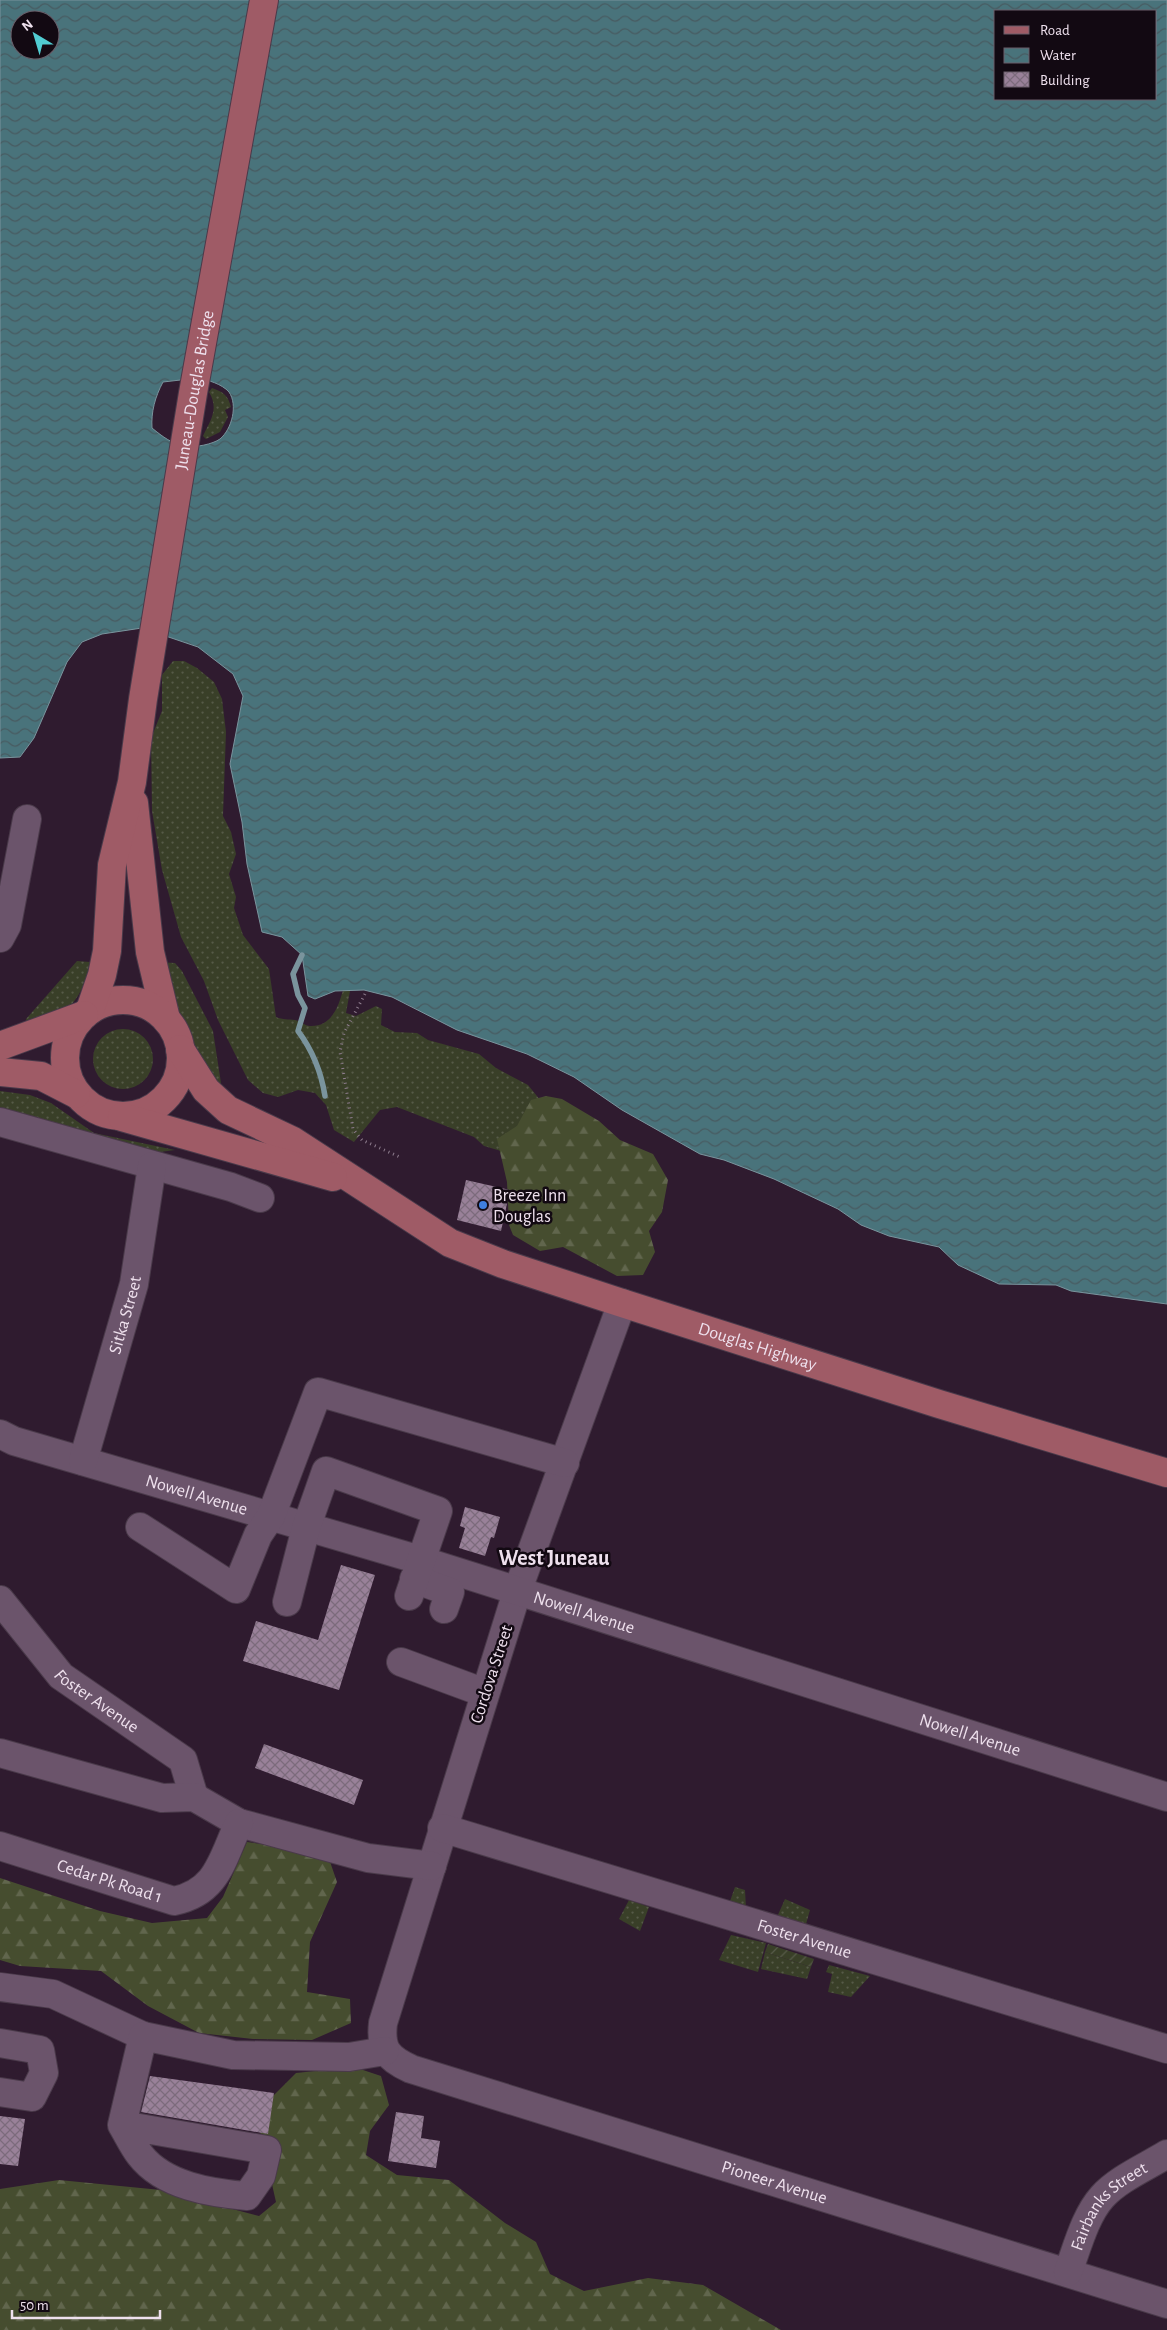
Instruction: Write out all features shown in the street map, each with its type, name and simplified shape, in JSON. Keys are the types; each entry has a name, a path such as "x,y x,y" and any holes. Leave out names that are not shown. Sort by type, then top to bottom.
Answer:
{"main road":[{"name":"Juneau-Douglas Bridge","path":"132,782 143,699 193,393 264,0"},
{"path":"76,1094 68,1078 65,1062 66,1044 73,1028 87,1012 102,975 107,951 112,865 132,782"},
{"path":"132,782 149,944 166,1019"},
{"path":"0,1046 87,1012 105,1002 122,1000 138,1002 154,1008 166,1019 175,1033 180,1048 181,1066 175,1083 166,1098 152,1108 136,1115 118,1116"},
{"name":"Douglas Highway","path":"180,1048 206,1090 228,1110 293,1141 450,1243 503,1264 622,1303 948,1407 1167,1473"},
{"path":"0,1072 41,1076 76,1094 88,1105 102,1113 363,1185"}],"street":[{"path":"3,921 27,819"},
{"path":"0,1122 231,1187 260,1198"},
{"name":"Sitka Street","path":"83,1461 134,1284 152,1166"},
{"name":"Cordova Street","path":"385,2051 382,2036 383,2023 442,1828 517,1592 622,1303"},
{"path":"140,1527 236,1589 258,1535 270,1516 318,1392 565,1464"},
{"name":"Nowell Avenue","path":"0,1434 306,1528 414,1578 517,1592 1167,1797"},
{"path":"287,1602 306,1528 326,1471 438,1511 414,1578 450,1592 444,1608"},
{"name":"Foster Avenue","path":"0,1600 61,1676 183,1760 194,1797"},
{"path":"401,1662 485,1694"},
{"path":"0,1753 162,1798 194,1797 239,1823 368,1858 432,1866"},
{"name":"Cedar Pk Road 1","path":"0,1846 174,1901 188,1898 212,1881 239,1823"},
{"name":"Foster Avenue","path":"442,1828 1167,2049"},
{"path":"0,1987 54,1994 143,2036 233,2054 349,2057 385,2051"},
{"path":"122,2125 267,2150 260,2176 247,2196 210,2192 166,2177 141,2156 122,2125 143,2036"},
{"path":"0,2043 40,2050 44,2073 32,2097 0,2092"},
{"name":"Pioneer Avenue","path":"385,2051 395,2062 411,2069 1167,2304"},
{"name":"Fairbanks Street","path":"1068,2272 1093,2211 1101,2198 1111,2188 1167,2154"}],"path":[{"path":"364,994 344,1033 340,1052 353,1129 362,1140 402,1158"}],"shaded area":[{"path":"212,388 224,394 231,407 225,410 228,417 220,432 206,439 203,436 214,409 209,392"},
{"path":"173,661 184,661 197,668 214,682 222,699 226,732 223,816 231,832 236,854 229,874 236,897 234,908 243,935 269,969 276,1017 295,1020 308,1026 324,1023 334,1013 344,987 350,991 346,1013 356,1016 376,1006 382,1009 381,1025 395,1032 417,1033 428,1040 479,1054 496,1068 528,1085 545,1106 501,1151 484,1146 474,1137 397,1107 380,1110 354,1142 334,1130 326,1105 315,1093 298,1090 278,1097 263,1093 248,1080 218,1020 204,981 181,937 162,870 152,811 151,738 162,711 162,675"},
{"path":"77,961 90,962 86,979 73,1003 67,1010 51,1019 27,1023 26,1019"},
{"path":"157,962 175,963 182,971 213,1031 221,1083 215,1090 186,1043 154,967"},
{"path":"117,1029 129,1029 140,1034 148,1042 153,1053 151,1071 140,1084 129,1089 117,1089 106,1084 98,1076 93,1065 93,1053 98,1042 106,1034"},
{"path":"0,1091 30,1095 51,1103 94,1133 175,1150 145,1154 0,1116"},
{"path":"735,1887 745,1890 746,1908 729,1904"},
{"path":"785,1899 810,1910 806,1924 777,1917"},
{"path":"629,1900 649,1907 640,1931 619,1919"},
{"path":"731,1935 766,1943 758,1972 719,1960"},
{"path":"768,1944 814,1959 811,1967 765,1952"},
{"path":"765,1952 811,1967 807,1979 761,1969"},
{"path":"829,1965 870,1976 851,1997 828,1992 832,1974 826,1972"}],"green space":[{"path":"546,1096 562,1099 599,1121 620,1140 653,1154 668,1180 662,1212 649,1231 655,1252 643,1275 617,1276 563,1247 540,1251 513,1235 509,1225 507,1182 497,1139 517,1126 531,1100"},
{"path":"247,1842 327,1853 337,1882 310,1942 307,1992 350,1999 351,2023 312,2040 253,2039 199,2033 148,2006 101,1971 20,1966 0,1960 0,1878 100,1911 152,1923 207,1918 223,1897"},
{"path":"354,2067 381,2076 389,2105 370,2131 366,2155 397,2175 449,2180 505,2223 536,2242 550,2274 584,2291 648,2278 703,2285 781,2330 0,2330 0,2189 59,2180 161,2190 259,2216 276,2202 260,2131 265,2104 296,2073"}],"water":[{"path":"0,0 1167,0 1167,1304 1071,1291 1056,1285 999,1284 958,1265 939,1247 889,1236 861,1225 838,1209 774,1179 724,1160 700,1154 622,1110 574,1077 527,1054 457,1030 392,997 364,990 335,991 315,999 308,996 302,955 282,937 262,932 247,864 242,822 230,764 243,696 233,674 198,647 142,628 102,634 82,642 67,662 34,738 20,757 0,758","holes":["198,378 223,387 232,397 232,417 228,429 220,439 199,446 181,445 172,442 152,428 154,405 163,382"]}],"building":[{"name":"Breeze Inn Douglas","path":"466,1180 510,1190 501,1231 457,1220"},
{"path":"465,1507 500,1517 494,1538 491,1537 485,1556 459,1548 465,1528 460,1526"},
{"path":"341,1565 375,1575 339,1690 243,1661 256,1621 318,1640"},
{"path":"264,1744 363,1780 354,1805 255,1768"},
{"path":"150,2076 274,2093 268,2134 141,2112"},
{"path":"396,2112 424,2116 421,2138 440,2141 436,2168 388,2161"},
{"path":"0,2116 25,2119 18,2166 0,2164"}],"waterway":[{"path":"302,955 293,974 298,995 305,1008 298,1031 316,1062 325,1096"}],"place":[{"name":"Breeze Inn Douglas","path":"483,1205"}],"district":[{"name":"West Juneau","path":"554,1557"}]}
